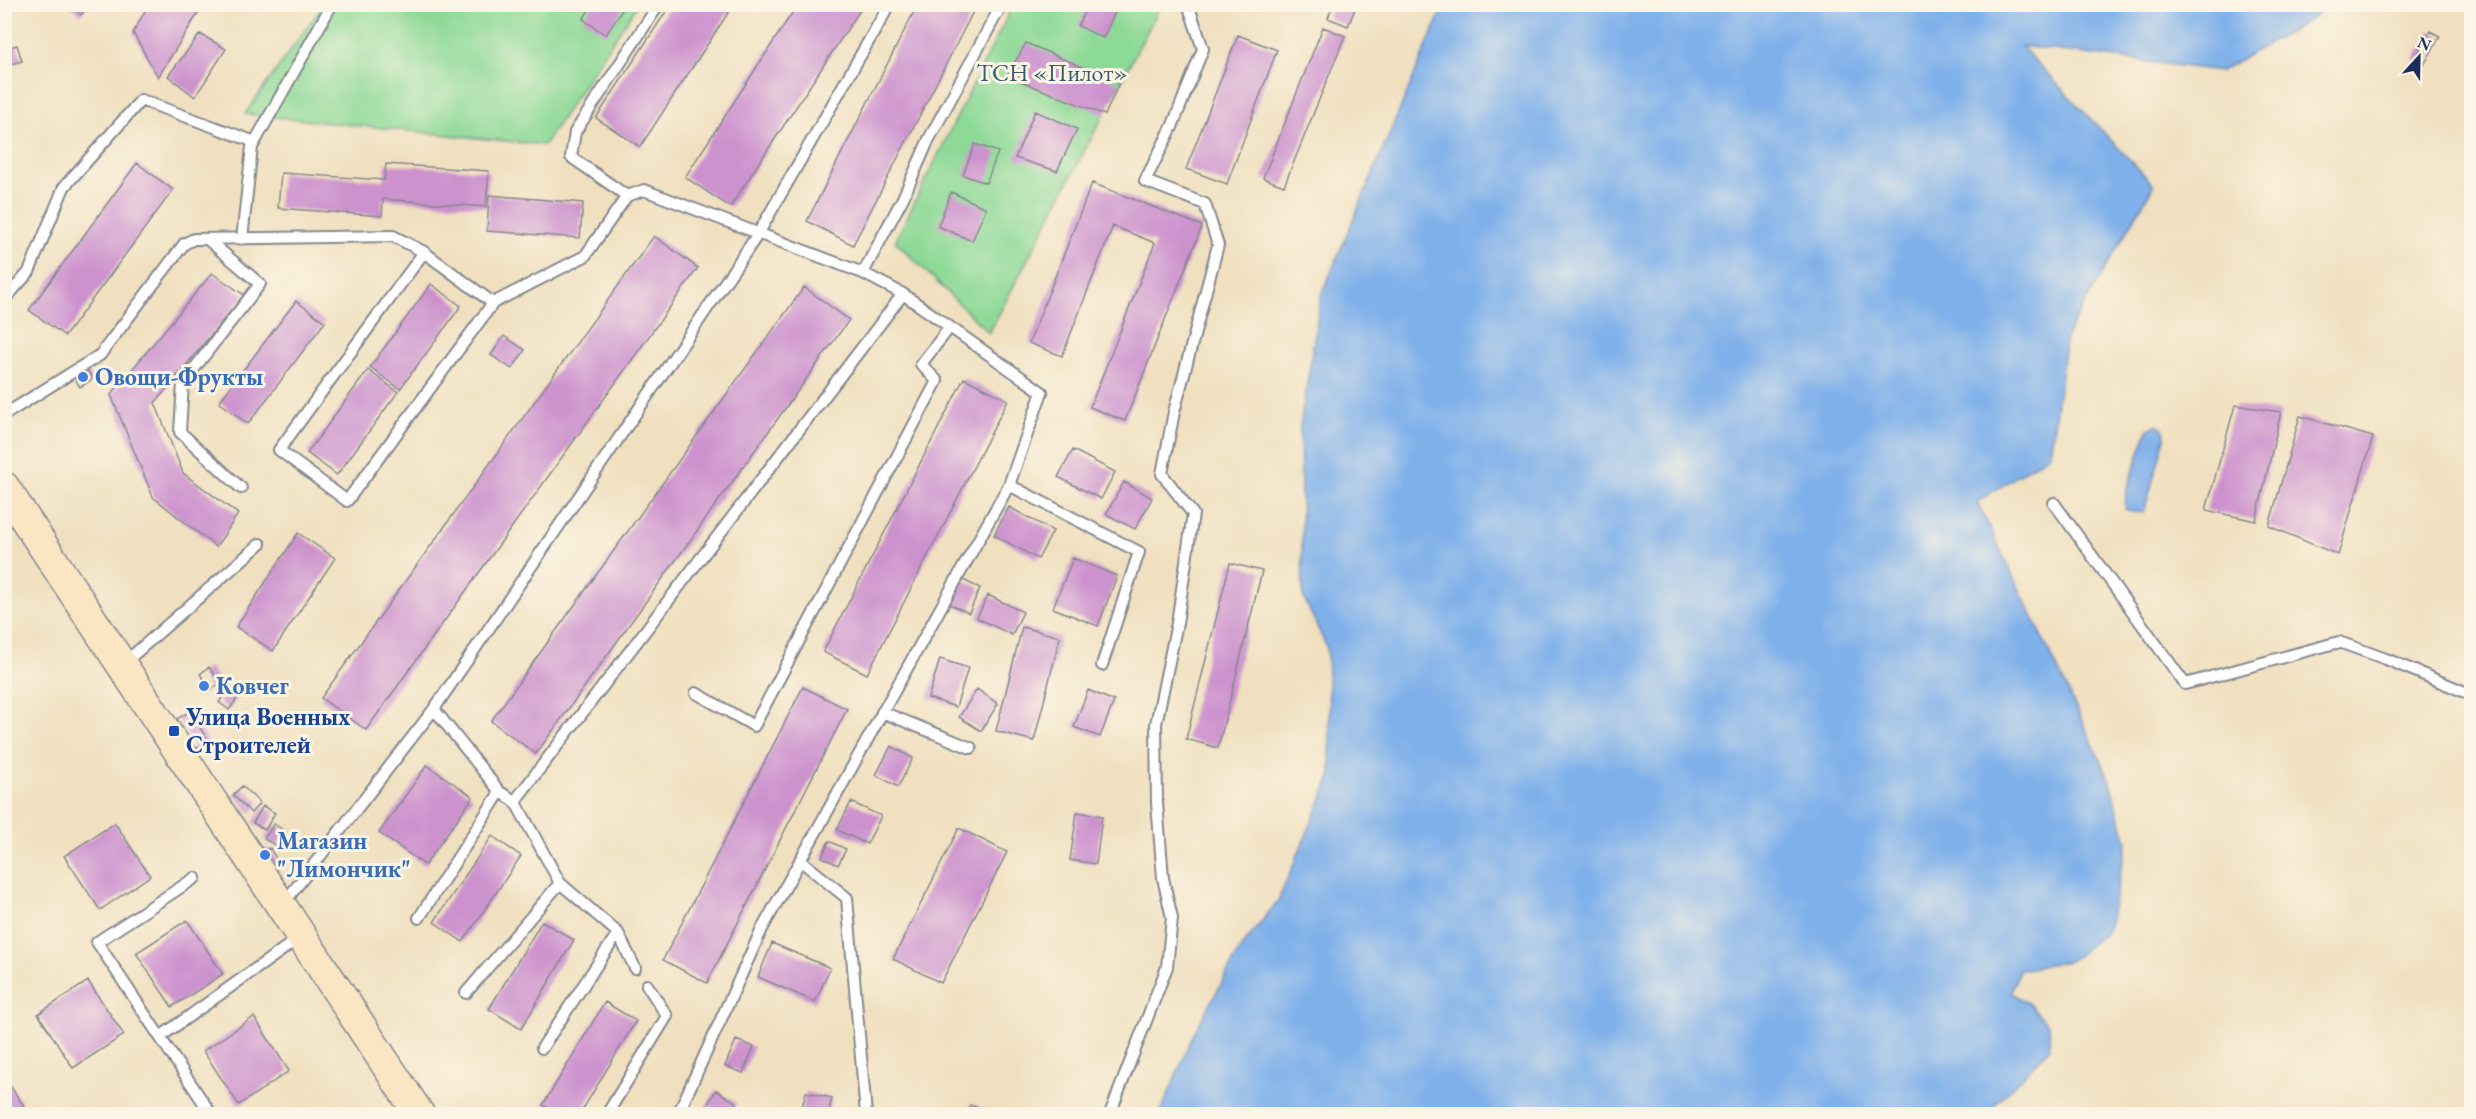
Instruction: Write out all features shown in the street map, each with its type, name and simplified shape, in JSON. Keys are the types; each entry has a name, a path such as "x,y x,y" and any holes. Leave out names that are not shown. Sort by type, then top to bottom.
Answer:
{"main road":[{"path":"4,487 419,1114"}],"lane":[{"path":"242,239 252,147 332,4"},
{"path":"627,196 572,157 575,132 658,4"},
{"path":"282,905 434,710 758,234 890,4"},
{"path":"863,273 903,198 929,139 1002,4"},
{"path":"1110,1114 1167,967 1172,918 1163,878 1157,803 1156,724 1177,623 1193,514 1162,474 1174,412 1218,245 1205,204 1145,181 1172,127 1203,49 1188,4"},
{"path":"4,300 29,272 64,187 141,100 255,142"},
{"path":"424,252 279,450 347,501 493,303 585,256 627,196 644,190 863,273 903,294 1042,392 1009,485 762,929 678,1114"},
{"path":"4,415 100,355 184,244 194,239 393,236 424,252 493,303"},
{"path":"207,239 260,284 183,383 180,432 241,488"},
{"path":"515,801 903,294"},
{"path":"696,693 754,726 937,381 921,364 950,327"},
{"path":"1009,485 1139,552 1102,666"},
{"path":"2054,503 2185,684 2340,642 2472,695"},
{"path":"121,666 260,544"},
{"path":"434,710 500,792 515,801 560,883 618,933 635,968"},
{"path":"882,712 971,748"},
{"path":"419,918 500,792"},
{"path":"800,860 847,898 866,1114"},
{"path":"195,878 97,942 211,1114"},
{"path":"466,993 560,883"},
{"path":"542,1048 618,933"},
{"path":"160,1036 302,936"},
{"path":"607,1114 667,1016 647,985"}],"green space":[{"path":"323,5 637,5 544,145 245,114"},
{"name":"ТСН «Пилот»","path":"1013,5 1161,5 989,333 895,241"}],"water":[{"path":"1444,5 2326,5 2312,19 2221,71 2021,46 2154,185 2066,336 2050,454 1977,502 2109,779 2127,842 2108,931 2070,961 2019,970 2011,993 2028,1003 2049,1025 2050,1048 1986,1114 1160,1114 1194,1033 1242,946 1278,901 1331,777 1327,648 1303,596 1300,427 1321,296"},
{"path":"2157,425 2164,430 2165,438 2144,512 2133,512 2125,509 2126,493 2148,429"}],"building":[{"path":"68,4 89,4 81,15"},
{"path":"149,4 204,4 158,77 133,33"},
{"path":"593,4 626,4 606,35 583,19"},
{"path":"671,4 734,4 640,147 596,118"},
{"path":"798,4 864,4 730,207 685,177"},
{"path":"918,4 977,4 853,245 807,221"},
{"path":"1088,4 1119,4 1103,38 1078,26"},
{"path":"1333,4 1357,4 1348,26 1328,18"},
{"path":"1323,27 1345,36 1284,186 1263,178"},
{"path":"2430,31 2440,36 2424,65 2414,60"},
{"path":"200,34 226,49 195,97 168,76"},
{"path":"1238,35 1277,50 1227,184 1186,169"},
{"path":"1026,43 1119,83 1105,115 1007,76"},
{"path":"17,45 22,61 4,66 4,49"},
{"path":"1035,111 1077,129 1057,171 1015,158"},
{"path":"975,144 998,152 986,183 963,175"},
{"path":"137,163 173,190 65,336 29,310"},
{"path":"386,164 489,171 486,207 383,199 382,216 278,208 281,173 384,180"},
{"path":"1092,183 1202,226 1125,421 1090,407 1155,243 1113,226 1062,356 1029,343"},
{"path":"951,192 986,208 972,241 938,226"},
{"path":"489,195 583,203 580,238 487,231"},
{"path":"654,236 698,268 366,730 321,698"},
{"path":"212,273 244,295 155,403 183,473 238,514 216,547 153,497 111,395"},
{"path":"431,284 461,306 400,389 370,367"},
{"path":"804,287 849,320 536,754 491,721"},
{"path":"296,301 325,322 248,424 219,402"},
{"path":"504,336 525,350 512,369 491,355"},
{"name":"Овощи-Фрукты","path":"85,367 93,379 80,387 73,376"},
{"path":"368,370 398,392 337,475 307,453"},
{"path":"964,378 1008,400 867,674 823,652"},
{"path":"2235,405 2281,412 2256,521 2206,510"},
{"path":"2300,416 2373,437 2338,555 2269,526"},
{"path":"1073,450 1115,472 1101,499 1058,477"},
{"path":"1124,482 1152,498 1135,529 1106,514"},
{"path":"1009,507 1053,531 1038,559 994,535"},
{"path":"298,533 335,558 273,651 236,627"},
{"path":"1073,558 1117,576 1098,626 1053,608"},
{"path":"1230,563 1262,571 1218,748 1186,739"},
{"path":"959,578 980,588 969,613 947,603"},
{"path":"988,595 1023,612 1012,635 977,618"},
{"path":"1022,627 1060,637 1034,741 996,731"},
{"path":"940,659 968,668 956,707 928,698"},
{"path":"209,667 220,683 211,690 200,674"},
{"path":"231,686 241,693 229,710 219,702"},
{"path":"803,687 847,709 707,983 663,960"},
{"path":"977,689 998,704 981,731 959,717"},
{"path":"1088,690 1114,701 1100,737 1074,727"},
{"path":"190,711 208,741 195,749 177,719"},
{"path":"891,746 913,758 898,787 876,775"},
{"path":"427,765 473,797 425,865 379,833"},
{"path":"242,786 260,803 251,813 233,795"},
{"path":"851,802 881,816 867,844 837,830"},
{"path":"263,806 275,813 265,830 253,823"},
{"path":"1077,812 1102,816 1096,864 1070,860"},
{"path":"115,823 150,876 100,910 64,856"},
{"path":"274,824 286,832 277,846 264,839"},
{"path":"959,828 1007,852 941,983 893,959"},
{"path":"492,836 521,856 463,942 434,922"},
{"path":"829,841 846,849 838,865 822,857"},
{"path":"270,848 278,862 268,868 259,854"},
{"path":"187,920 223,974 172,1007 136,953"},
{"path":"542,921 574,940 521,1029 489,1009"},
{"path":"772,943 830,968 815,1002 758,977"},
{"path":"88,981 124,1035 73,1068 38,1014"},
{"path":"605,1002 636,1021 580,1114 558,1114 543,1105"},
{"path":"254,1017 289,1071 239,1105 203,1051"},
{"path":"736,1040 754,1047 743,1073 725,1066"},
{"path":"4,1077 24,1106 10,1114 4,1114"},
{"path":"716,1090 737,1103 730,1114 722,1114 707,1105"},
{"path":"806,1092 832,1098 828,1114 800,1114"},
{"path":"970,1105 990,1110 989,1114 967,1114"}],"place":[{"name":"Овощи-Фрукты","path":"83,377"},
{"name":"Ковчег","path":"204,686"},
{"name":"Улица Военных Строителей","path":"174,731"},
{"name":"Магазин \"Лимончик\"","path":"265,855"}]}
